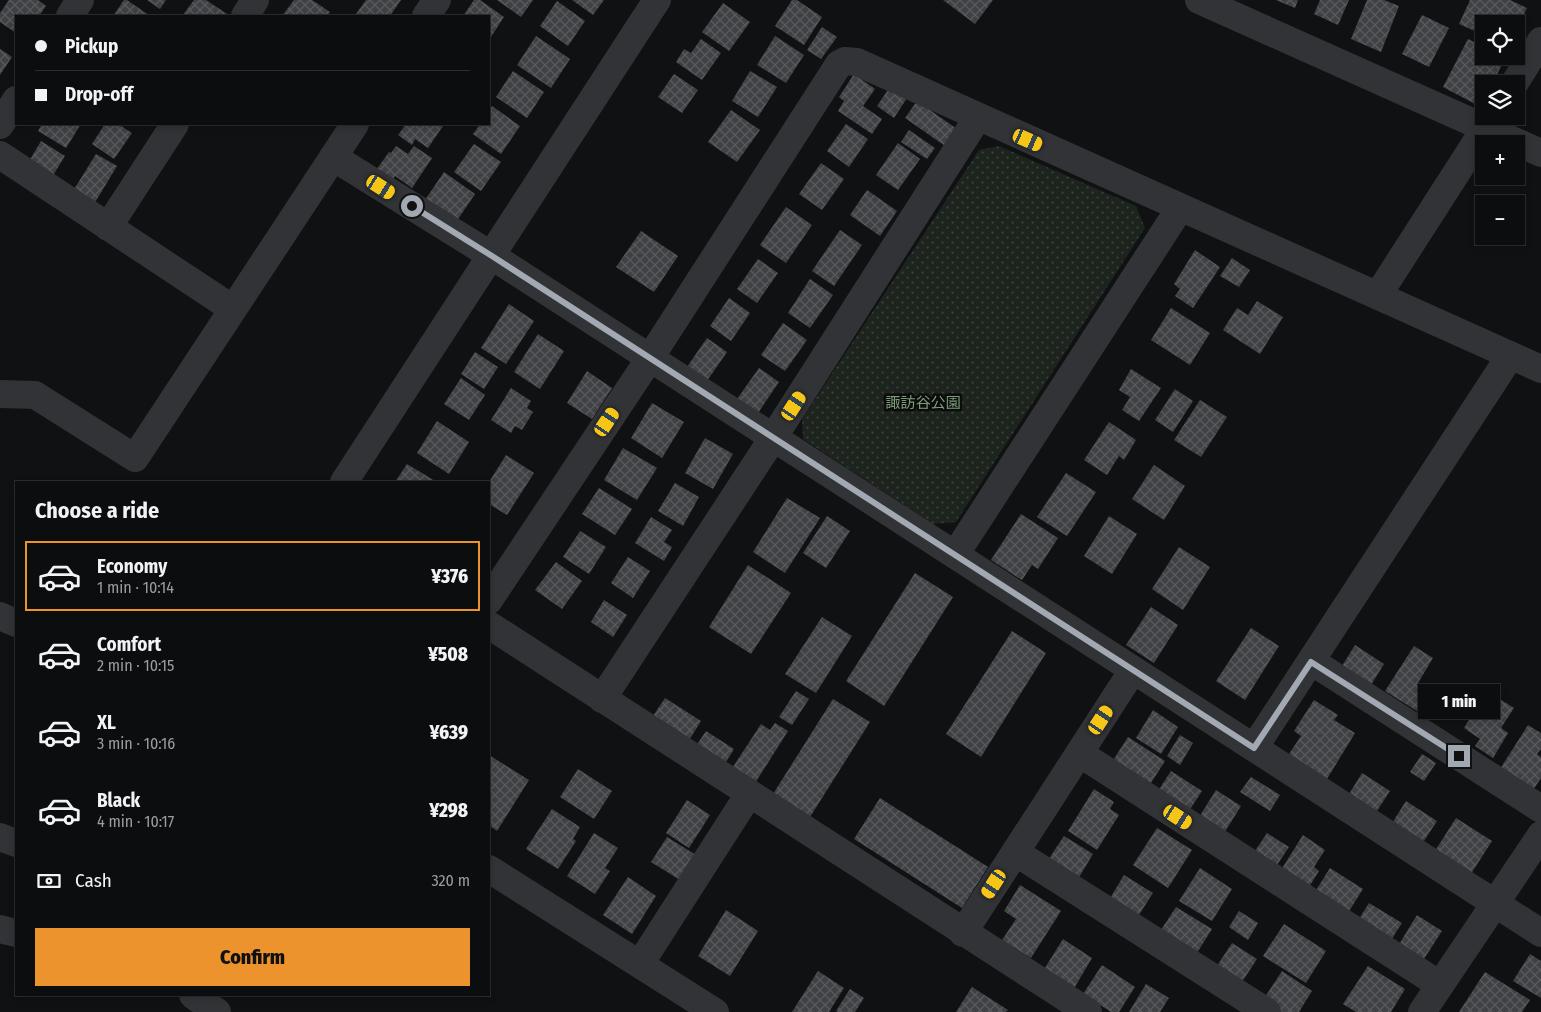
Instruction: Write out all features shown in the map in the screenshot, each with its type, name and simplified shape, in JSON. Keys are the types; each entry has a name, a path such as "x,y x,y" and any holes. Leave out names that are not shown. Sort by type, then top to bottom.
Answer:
{"street":[{"path":"71,15 80,0"},
{"path":"246,15 255,0"},
{"path":"427,15 436,0"},
{"path":"345,481 657,0"},
{"path":"1199,0 1475,116"},
{"path":"1520,75 1541,41"},
{"path":"490,598 650,358 839,64 845,61 857,62 1541,369"},
{"path":"0,126 15,102"},
{"path":"602,699 773,438 978,117"},
{"path":"108,227 174,125"},
{"path":"0,394 34,395 135,458 354,125"},
{"path":"1378,295 1487,125"},
{"path":"1494,125 1541,153"},
{"path":"0,155 233,309"},
{"path":"333,157 492,256 1541,933"},
{"path":"955,555 1180,208"},
{"path":"1254,748 1510,356"},
{"path":"0,616 15,623"},
{"path":"490,626 1088,1012"},
{"path":"1311,662 1541,809"},
{"path":"963,932 1133,670"},
{"path":"1079,753 1440,985"},
{"path":"640,964 749,794"},
{"path":"1422,1012 1541,835"},
{"path":"0,837 15,843"},
{"path":"1015,852 1266,1012"},
{"path":"490,870 715,1012"},
{"path":"0,929 15,933"},
{"path":"193,996 217,1012"}],"green space":[{"name":"諏訪谷公園","path":"999,146 1136,206 1145,228 956,522 933,524 803,439 802,419 979,150"}],"building":[{"path":"9,0 38,0 46,6 40,15 15,15 15,32 0,22 0,13"},
{"path":"124,0 127,0 149,15 114,15"},
{"path":"147,0 166,0 160,9"},
{"path":"194,0 206,0 228,15 183,15"},
{"path":"294,0 312,0 330,12 328,15 283,15"},
{"path":"366,0 401,0 391,15 356,14"},
{"path":"474,0 480,0 504,17 490,38 490,15 464,15"},
{"path":"497,0 533,0 521,17"},
{"path":"572,0 604,0 593,15"},
{"path":"792,0 797,0 822,17 804,45 775,26"},
{"path":"943,0 993,0 975,24"},
{"path":"1276,0 1298,0 1295,8"},
{"path":"1320,0 1349,0 1338,25 1314,14"},
{"path":"1367,0 1384,0 1399,6 1381,52 1351,39"},
{"path":"1470,0 1510,0 1527,8 1524,15 1475,15 1475,31 1459,24"},
{"path":"557,1 585,21 568,46 540,26"},
{"path":"723,3 750,22 729,51 702,32"},
{"path":"1422,15 1449,28 1429,67 1402,54"},
{"path":"822,27 837,37 821,59 807,50"},
{"path":"536,36 570,59 551,88 517,65"},
{"path":"775,36 804,55 786,83 757,65"},
{"path":"701,39 721,53 702,80 676,62 684,49 691,53"},
{"path":"1468,39 1475,42 1475,65 1502,65 1497,75 1475,75 1475,104 1443,87"},
{"path":"0,49 12,57 0,75"},
{"path":"513,71 544,92 527,118 496,97"},
{"path":"750,71 777,87 758,117 732,101"},
{"path":"674,74 698,90 682,113 658,97"},
{"path":"854,74 875,89 863,106 882,119 872,134 838,111 844,101 839,97"},
{"path":"890,87 907,98 894,118 877,106"},
{"path":"917,101 960,131 948,148 905,118"},
{"path":"492,106 520,126 501,154 473,134 479,125 490,125 490,109"},
{"path":"731,110 760,130 737,162 708,142"},
{"path":"846,124 868,139 849,167 827,151"},
{"path":"41,125 80,125 66,148 38,131"},
{"path":"104,125 120,125 132,133 114,159 92,144"},
{"path":"405,125 443,126 428,148 415,139 412,145 398,135"},
{"path":"909,130 935,148 927,159 901,142"},
{"path":"41,141 65,156 49,182 25,168"},
{"path":"898,143 920,159 898,190 876,175"},
{"path":"474,144 501,162 481,191 454,172"},
{"path":"396,146 408,154 414,146 432,158 412,188 395,176 390,184 374,173 389,152 391,153"},
{"path":"96,154 117,166 94,204 73,191"},
{"path":"821,163 844,179 822,210 799,194"},
{"path":"444,172 475,194 456,222 425,200"},
{"path":"867,190 897,211 880,236 850,215"},
{"path":"786,207 812,225 786,263 760,245"},
{"path":"840,230 862,245 834,286 812,271"},
{"path":"641,231 678,256 654,292 616,267"},
{"path":"1195,250 1220,267 1193,308 1175,296 1180,289 1174,284"},
{"path":"1232,258 1250,270 1239,287 1220,276"},
{"path":"758,259 778,273 757,303 737,289"},
{"path":"810,279 833,295 810,328 788,313"},
{"path":"729,298 750,313 731,341 710,326"},
{"path":"1257,301 1283,317 1260,354 1223,330 1237,308 1248,315"},
{"path":"509,304 534,321 506,364 481,348"},
{"path":"1171,308 1210,333 1190,365 1151,340"},
{"path":"783,323 807,340 785,371 761,355"},
{"path":"538,334 564,351 540,389 514,372"},
{"path":"707,338 727,352 707,381 687,367"},
{"path":"475,352 498,367 484,389 461,374"},
{"path":"759,368 779,382 758,413 737,399"},
{"path":"1131,369 1161,388 1139,421 1122,410 1130,397 1119,390"},
{"path":"587,371 612,388 592,419 567,403"},
{"path":"461,378 485,395 469,420 444,404"},
{"path":"511,388 531,401 527,408 533,412 522,430 515,426 511,433 491,420"},
{"path":"1175,389 1193,401 1173,432 1155,420"},
{"path":"1200,400 1227,417 1201,457 1174,440"},
{"path":"652,403 684,422 662,458 631,438"},
{"path":"437,421 469,442 449,474 417,453"},
{"path":"1109,422 1136,440 1124,460 1119,456 1107,475 1084,460"},
{"path":"705,438 733,454 713,489 685,473"},
{"path":"623,448 657,468 637,500 604,480"},
{"path":"506,455 534,473 507,515 490,505 490,481"},
{"path":"407,464 435,481 396,481"},
{"path":"1154,465 1185,486 1164,520 1132,499"},
{"path":"1066,473 1096,492 1067,536 1037,517"},
{"path":"675,483 699,497 683,526 658,511"},
{"path":"599,488 632,509 615,535 582,514"},
{"path":"787,498 820,518 785,573 753,552"},
{"path":"1021,514 1058,538 1038,569 1032,565 1022,580 991,560"},
{"path":"827,516 850,531 826,568 803,553"},
{"path":"1109,516 1137,534 1112,574 1084,556"},
{"path":"651,517 672,530 664,542 672,547 664,561 635,543"},
{"path":"580,531 606,547 589,574 563,557"},
{"path":"1179,547 1210,567 1183,610 1152,589"},
{"path":"628,557 650,571 633,598 611,583"},
{"path":"556,562 582,581 562,609 535,590"},
{"path":"748,565 791,593 751,654 709,627"},
{"path":"915,573 953,597 884,706 846,681"},
{"path":"604,600 627,615 613,637 591,622"},
{"path":"1151,607 1178,625 1154,663 1126,645"},
{"path":"822,617 852,636 816,693 785,674"},
{"path":"1251,628 1279,646 1245,700 1216,681"},
{"path":"1012,631 1046,653 981,757 946,734"},
{"path":"1355,645 1384,664 1371,685 1342,666"},
{"path":"1414,646 1433,658 1418,683 1430,691 1417,711 1385,691"},
{"path":"796,691 809,699 792,725 779,717"},
{"path":"1487,691 1514,708 1501,728 1508,733 1493,758 1475,746 1480,739 1464,728"},
{"path":"665,698 701,721 688,742 651,719"},
{"path":"833,699 870,722 810,817 773,794"},
{"path":"1314,700 1338,715 1334,720 1355,733 1327,779 1289,754 1301,736 1294,731"},
{"path":"1153,710 1178,727 1161,754 1136,738"},
{"path":"775,723 788,731 752,788 729,773 761,724 770,730"},
{"path":"1528,725 1541,733 1541,749 1537,754 1541,757 1541,778 1533,790 1500,769"},
{"path":"706,731 734,749 723,767 694,749"},
{"path":"1180,735 1193,743 1180,765 1167,756"},
{"path":"1128,737 1165,761 1149,786 1112,762"},
{"path":"1422,754 1436,763 1424,781 1410,772"},
{"path":"490,756 529,780 497,831 490,826"},
{"path":"578,769 612,791 594,819 560,797"},
{"path":"1171,771 1202,791 1187,814 1156,794"},
{"path":"1362,773 1390,791 1373,817 1346,799"},
{"path":"1251,777 1280,795 1270,811 1240,792"},
{"path":"1094,789 1114,802 1110,809 1119,815 1097,850 1068,831"},
{"path":"1216,790 1241,806 1221,838 1196,822"},
{"path":"880,798 988,867 962,908 854,839"},
{"path":"687,800 710,815 689,848 666,833"},
{"path":"1406,801 1437,821 1420,847 1389,828"},
{"path":"552,809 580,827 573,839 576,841 558,869 526,849"},
{"path":"1456,818 1492,841 1469,877 1433,854"},
{"path":"1157,828 1192,850 1168,888 1133,865"},
{"path":"594,833 618,848 605,868 610,871 595,894 567,876"},
{"path":"1267,833 1289,847 1275,868 1253,854"},
{"path":"1303,835 1325,850 1314,867 1319,871 1309,887 1281,870"},
{"path":"1064,836 1093,854 1078,879 1048,860"},
{"path":"667,837 696,855 680,880 651,862"},
{"path":"1200,868 1232,889 1212,921 1179,901"},
{"path":"1330,868 1363,889 1346,916 1313,895"},
{"path":"1124,875 1153,893 1137,918 1109,900"},
{"path":"628,877 656,896 632,934 603,915"},
{"path":"1020,885 1061,911 1031,958 1002,940 1016,919 1004,911"},
{"path":"1369,903 1402,923 1389,943 1357,922"},
{"path":"1176,907 1212,929 1195,956 1159,933"},
{"path":"726,910 758,931 730,976 698,956"},
{"path":"1239,911 1258,923 1248,940 1229,927"},
{"path":"1417,915 1442,931 1422,962 1398,946"},
{"path":"1284,924 1326,951 1306,983 1263,956"},
{"path":"1063,939 1092,958 1073,990 1043,971"},
{"path":"1232,943 1257,959 1240,985 1215,969"},
{"path":"1530,954 1541,961 1541,998 1513,981"},
{"path":"1102,965 1135,987 1119,1012 1111,1012 1083,994"},
{"path":"1368,966 1405,989 1391,1012 1356,1012 1343,1004"},
{"path":"818,971 844,988 829,1012 792,1012"},
{"path":"1282,971 1312,991 1299,1012 1282,1012 1263,1000"},
{"path":"1485,972 1530,1000 1522,1012 1459,1012"},
{"path":"1146,984 1169,998 1160,1012 1129,1012"},
{"path":"972,987 1008,1010 1006,1012 956,1012"},
{"path":"850,989 864,998 855,1012 836,1011"}],"route":[{"path":"412,206 1254,748 1311,662 1459,756"}]}
